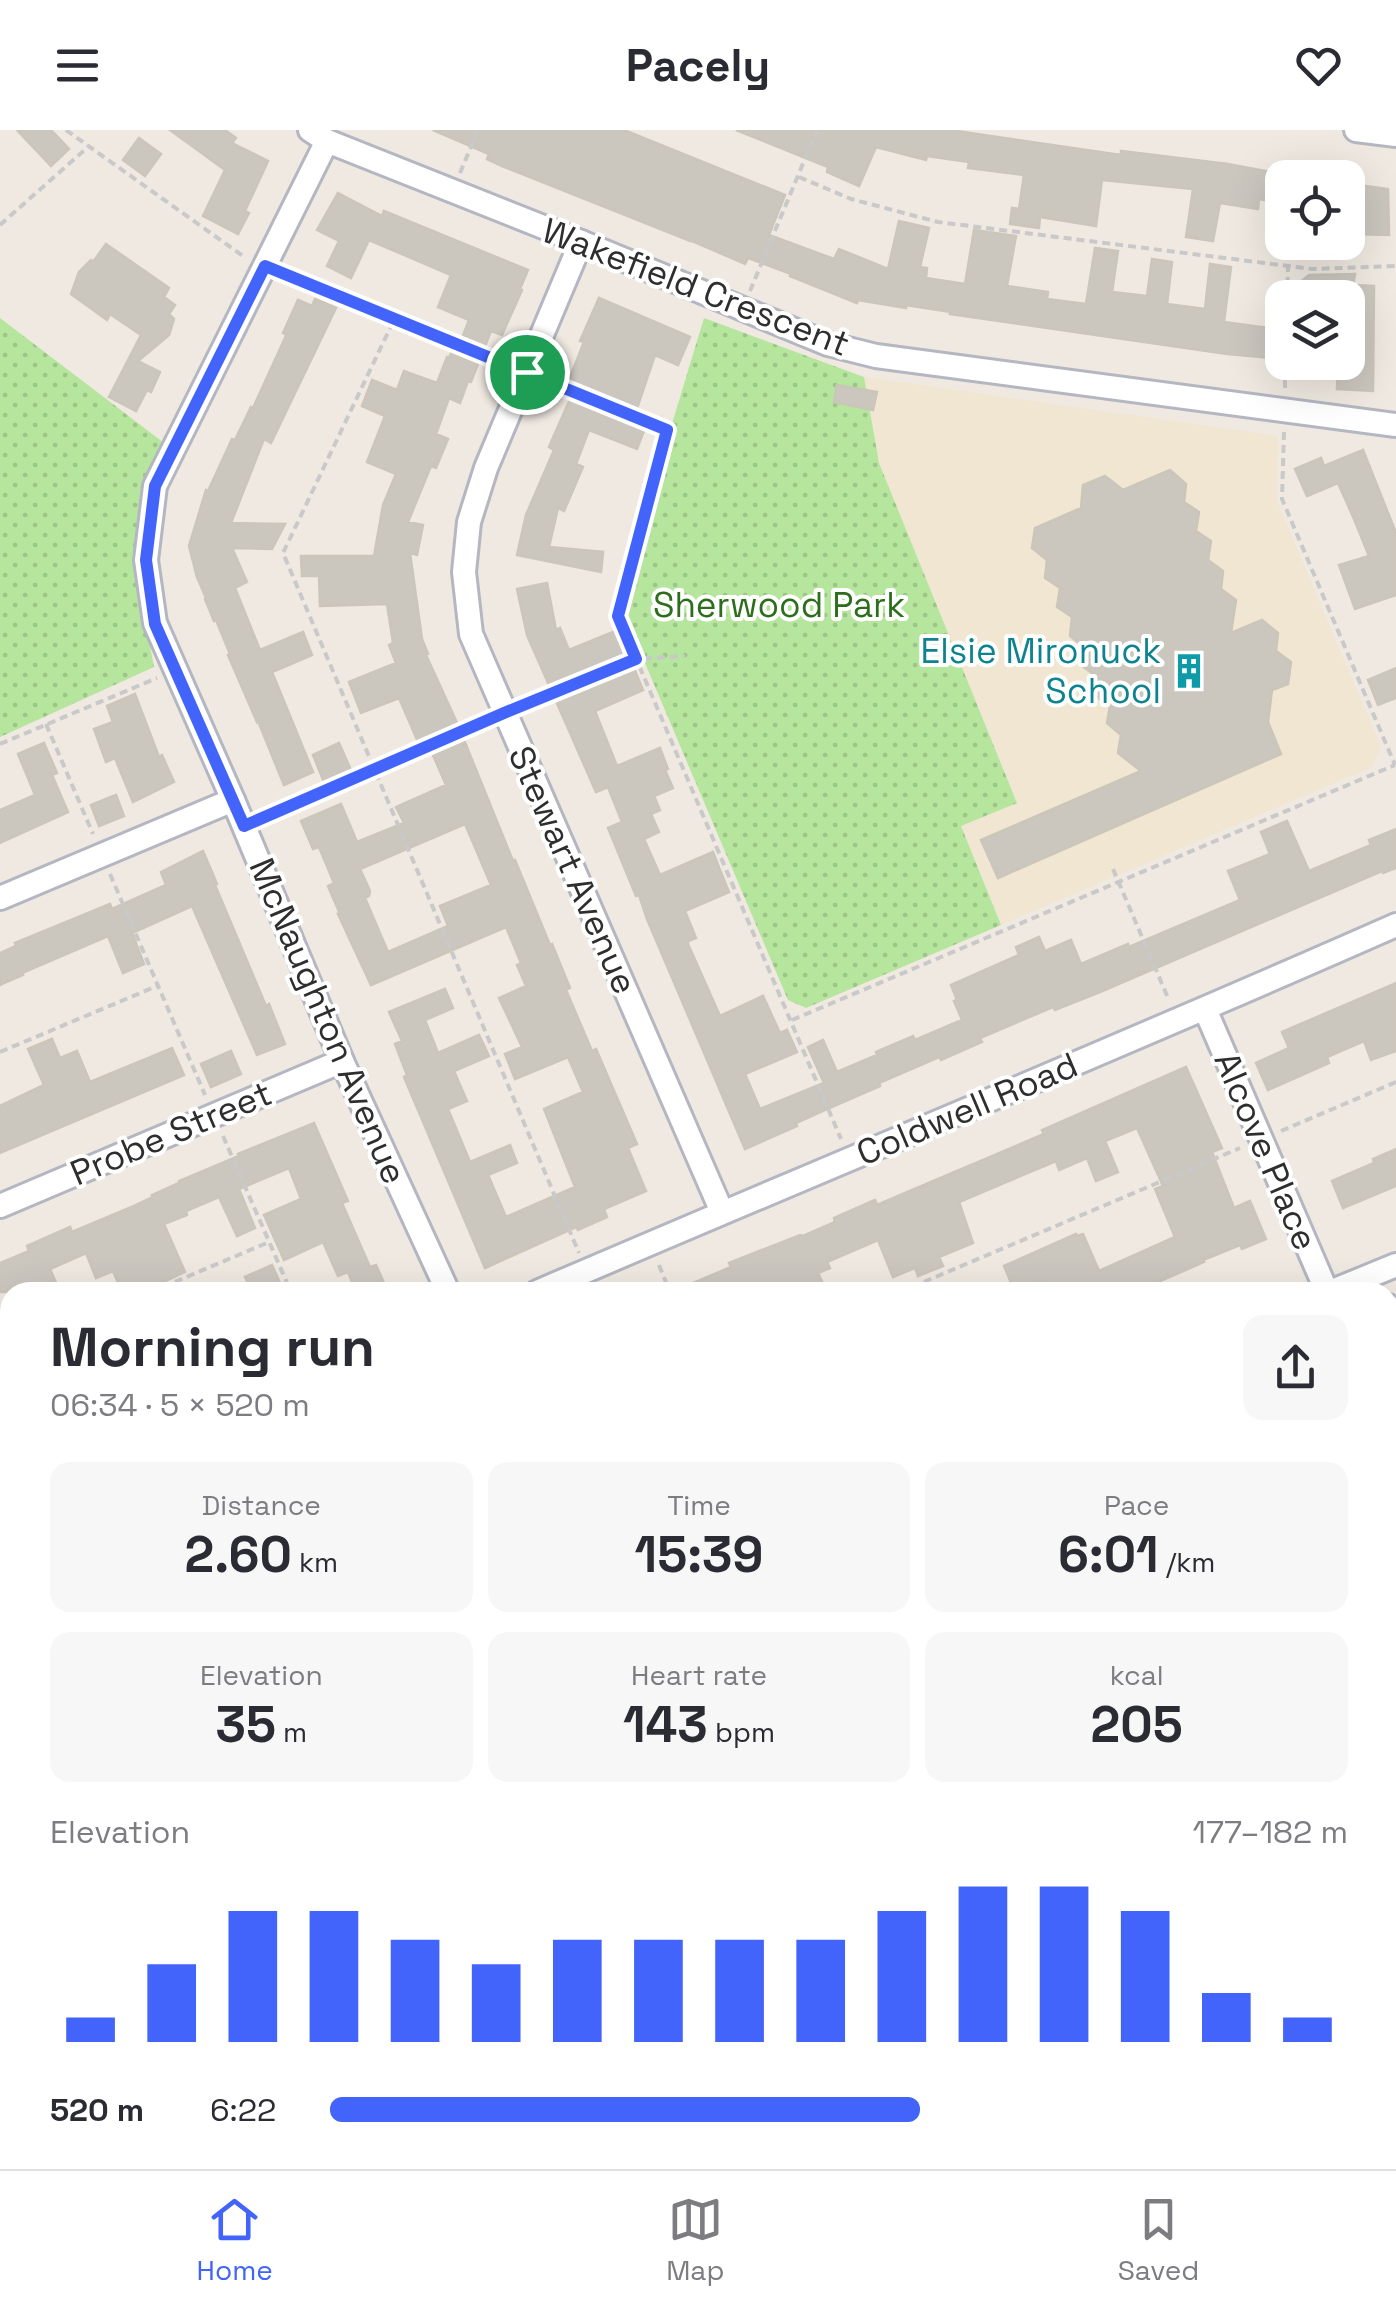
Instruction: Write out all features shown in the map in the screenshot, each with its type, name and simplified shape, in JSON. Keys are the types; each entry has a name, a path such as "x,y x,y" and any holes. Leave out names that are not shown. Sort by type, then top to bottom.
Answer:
{"street":[{"path":"1356,130 1396,135"},
{"name":"Wakefield Crescent","path":"318,136 828,344 876,356 1396,425"},
{"name":"McNaughton Avenue","path":"318,136 264,268 155,486 146,560 155,624 342,1061 443,1282"},
{"name":"Stewart Avenue","path":"582,242 486,468 469,522 464,572 471,634 722,1212"},
{"path":"0,898 232,800"},
{"name":"Coldwell Road","path":"561,1282 1396,926"},
{"name":"Alcove Place","path":"1205,1009 1325,1282"},
{"name":"Probe Street","path":"0,1206 342,1061"}],"path":[{"path":"66,130 264,268 667,430 618,616 850,1158"},
{"path":"452,191 478,130"},
{"path":"743,309 817,130"},
{"path":"0,225 89,146"},
{"path":"798,177 851,199 938,222 1312,269 1396,266"},
{"path":"1288,266 1288,280"},
{"path":"394,320 283,553 587,1271"},
{"path":"790,1021 1396,766 1282,499 1285,380"},
{"path":"244,826 636,659 686,656"},
{"path":"0,744 176,670"},
{"path":"46,724 286,1282"},
{"path":"1113,869 1178,1020"},
{"path":"0,1052 158,985"},
{"path":"924,1282 1396,1082"},
{"path":"175,1282 269,1242"},
{"path":"650,1244 666,1282"}],"shaded area":[{"path":"864,377 1278,436 1277,501 1381,747 1372,767 1001,925 961,826 1017,802 879,463"}],"green space":[{"path":"0,318 164,443 139,503 138,583 154,667 0,737"},
{"name":"Sherwood Park","path":"704,318 864,377 879,463 1017,803 961,826 1001,925 806,1008 788,1000 625,616 671,427"}],"building":[{"path":"17,130 51,130 69,149 51,166"},
{"path":"170,130 225,130 236,138 232,143 268,161 238,234 203,216 225,170"},
{"path":"433,130 624,130 785,195 769,235 834,259 839,249 888,269 899,221 929,228 920,267 927,268 926,278 965,284 974,230 1016,236 1007,286 1048,292 1047,299 1086,304 1095,248 1118,251 1112,292 1147,296 1152,259 1172,262 1167,304 1205,309 1210,264 1231,267 1224,322 1265,328 1265,357 906,305 858,300 857,303 748,258 745,264 502,166 487,159 489,154"},
{"path":"736,130 950,130 1121,155 1121,151 1228,164 1265,171 1265,200 1259,199 1258,209 1220,203 1213,241 1186,237 1193,189 1102,180 1096,226 1040,217 1039,228 1010,224 1012,208 1019,209 1024,175 968,168 969,162 927,156 926,160 876,147 859,186 827,172 828,167"},
{"path":"139,138 161,154 145,176 123,160"},
{"path":"1365,186 1388,189 1389,235 1365,234"},
{"path":"338,193 382,216 384,211 528,270 502,335 491,331 460,403 449,398 436,434 448,439 436,468 431,466 408,522 423,525 417,555 410,553 426,655 552,944 592,1051 596,1049 637,1144 628,1148 646,1191 604,1209 607,1217 485,1268 404,1077 407,1075 395,1044 402,1041 389,1012 445,989 453,1008 425,1020 438,1053 479,1035 489,1056 454,1071 467,1101 448,1109 470,1162 510,1145 517,1163 488,1175 506,1217 575,1187 544,1109 583,1092 568,1057 515,1079 505,1054 522,1047 499,998 526,986 506,927 371,985 338,914 328,886 334,883 319,847 313,849 301,821 341,804 357,842 404,823 396,807 446,785 426,739 418,742 399,698 361,713 349,682 396,663 389,645 393,643 387,604 320,606 319,576 302,576 301,556 374,556 383,505 396,474 367,462 385,416 362,406 372,380 397,390 404,371 437,383 447,357 453,349 457,351 469,320 438,307 451,275 369,240 351,278 327,266 339,241 317,230","holes":["465,824 491,885 440,906 448,926 388,952 365,898 370,891 360,869"]},
{"path":"106,244 169,288 164,297 175,305 169,314 174,319 169,335 138,361 160,372 136,411 109,397 141,335 110,314 107,320 71,294 79,272 93,262"},
{"path":"1355,274 1354,280 1303,280 1309,275"},
{"path":"1365,286 1374,286 1373,391 1337,389 1337,380 1365,380"},
{"path":"599,298 690,337 678,365 655,355 633,420 646,426 637,449 589,430 576,464 583,467 564,511 558,508 549,547 603,552 601,572 517,555 526,515 554,450 549,447 577,383 569,380 584,342 580,341"},
{"path":"315,299 336,308 271,443 264,439 231,523 285,524 272,549 232,548 247,582 235,588 260,650 303,632 312,655 272,672 313,772 284,785 205,599 189,546 206,490 253,408 298,300 312,306"},
{"path":"837,385 877,392 873,410 834,402"},
{"path":"1363,450 1396,533 1396,595 1355,609 1339,565 1369,556 1354,519 1338,483 1307,496 1295,469 1321,458 1324,466"},
{"name":"Elsie Mironuck School","path":"1170,470 1186,484 1184,502 1199,512 1196,531 1211,541 1208,560 1223,571 1221,589 1236,600 1231,633 1262,620 1278,633 1276,651 1291,662 1288,684 1272,690 1268,722 1281,754 998,878 981,840 1141,771 1118,753 1121,735 1107,723 1110,706 1094,695 1097,677 1081,665 1084,647 1070,636 1072,617 1057,607 1060,588 1045,578 1047,560 1032,548 1035,528 1081,508 1083,485 1105,476 1123,490"},
{"path":"547,583 556,630 560,628 569,650 618,630 643,690 595,711 617,766 660,748 673,788 654,796 660,810 651,814 659,832 644,839 660,875 713,852 729,892 685,911 696,938 688,944 720,1016 763,996 780,1033 787,1030 797,1052 745,1074 760,1109 824,1083 808,1047 823,1040 837,1072 913,1036 915,1040 962,1020 951,985 1019,955 1016,947 1039,937 1045,951 1071,940 1081,964 1240,900 1228,871 1270,854 1261,832 1287,821 1309,871 1371,845 1369,840 1396,829 1396,868 980,1038 982,1042 879,1083 880,1086 745,1149 608,828 622,822 608,787 596,792 527,635 517,589"},
{"path":"1396,668 1396,698 1378,705 1368,680"},
{"path":"135,694 159,757 162,755 174,782 133,802 115,758 106,762 94,729 113,722 107,706"},
{"path":"44,743 68,812 0,843 0,810 35,795 18,754"},
{"path":"339,743 351,770 324,782 313,755"},
{"path":"116,795 124,816 99,826 91,805"},
{"path":"203,851 285,1044 257,1055 192,906 132,933 144,964 123,973 108,936 0,985 0,953 16,946 15,943 110,904 112,909 166,885 161,872"},
{"path":"1396,983 1396,1051 1371,1060 1364,1041 1327,1057 1329,1063 1268,1090 1256,1063 1289,1048 1282,1032"},
{"path":"52,1039 60,1058 77,1051 90,1082 172,1048 184,1075 0,1153 0,1106 44,1085 28,1049"},
{"path":"231,1051 241,1074 211,1087 201,1064"},
{"path":"1186,1067 1222,1148 1212,1152 1234,1208 1250,1201 1266,1239 1242,1249 1240,1245 1158,1282 1011,1282 1004,1266 1076,1234 1083,1234 1099,1271 1175,1237 1155,1189 1163,1186 1137,1128 1105,1141 1118,1172 1096,1181 1087,1158 1059,1170 1056,1161 959,1202 973,1243 939,1257 943,1266 918,1276 915,1268 893,1277 878,1240 827,1262 830,1268 818,1273 822,1282 696,1282 731,1267 729,1263 803,1236 875,1200 877,1205 1044,1134 1042,1130"},
{"path":"314,1123 348,1201 342,1203 370,1267 376,1265 384,1282 352,1282 348,1272 338,1276 323,1242 284,1260 264,1215 301,1199 289,1168 239,1189 255,1228 237,1236 219,1197 164,1224 185,1272 163,1282 118,1282 113,1271 96,1278 86,1253 50,1269 56,1282 0,1282 0,1263 29,1251 27,1246 134,1206 238,1154"},
{"path":"1396,1149 1396,1186 1343,1208 1332,1181"},
{"path":"272,1265 280,1282 247,1282 245,1277"}],"place":[{"name":"Elsie Mironuck School","path":"1189,671"}],"route":[{"path":"265,266 527,372 667,430 618,616 636,659 244,826 155,624 146,560 155,486 265,266"}]}
